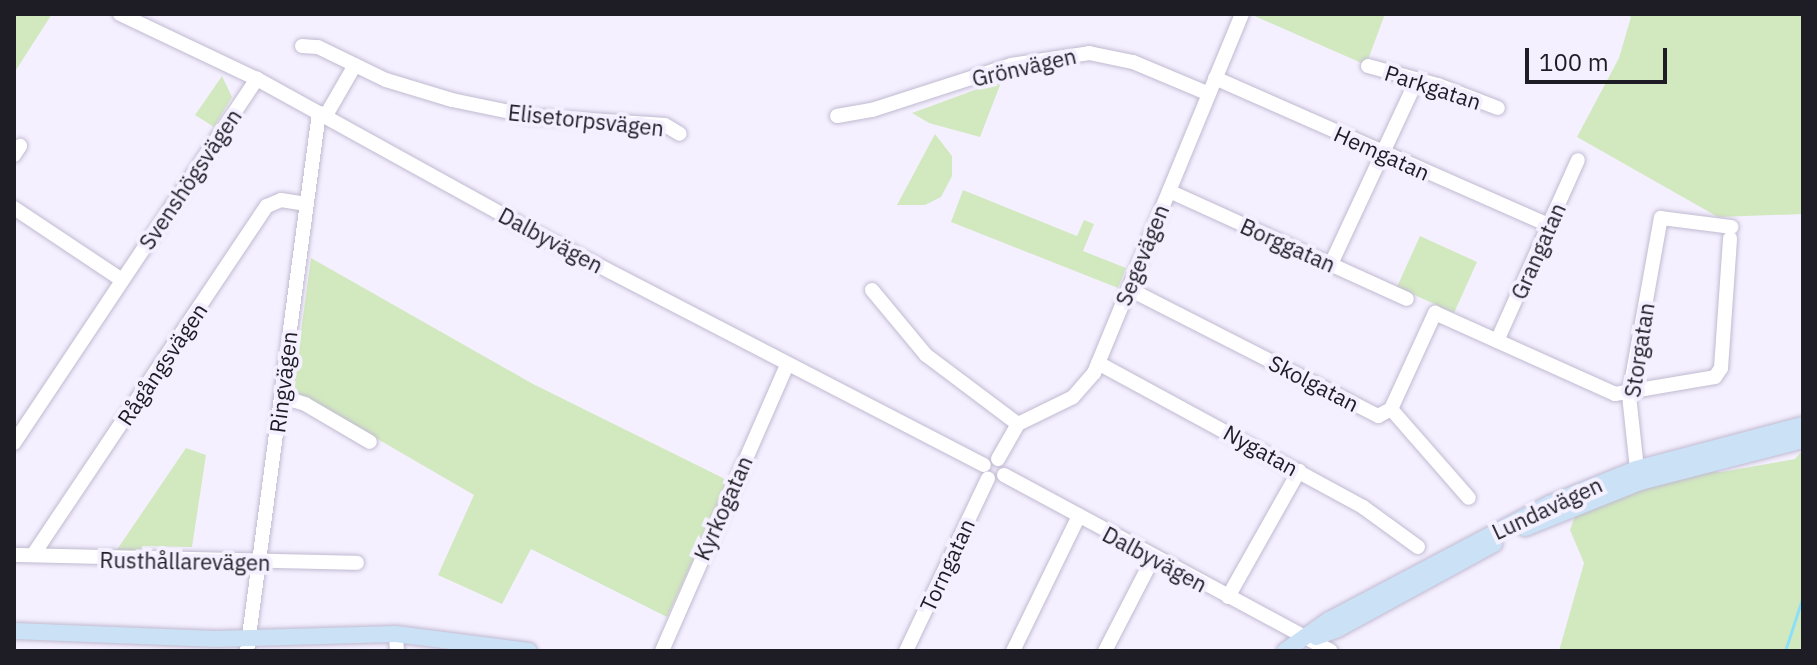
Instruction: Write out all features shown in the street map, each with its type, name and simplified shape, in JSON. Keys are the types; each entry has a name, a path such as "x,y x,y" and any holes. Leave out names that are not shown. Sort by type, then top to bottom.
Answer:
{"main road":[{"name":"Lundavägen","path":"1285,651 1314,644 1531,524 1638,475 1803,425"},
{"name":"Lundavägen","path":"1638,475 1803,440"},
{"path":"14,631 249,644 396,634 529,651"}],"street":[{"name":"Dalbyvägen","path":"120,14 257,79 986,472"},
{"name":"Segevägen","path":"1018,424 1073,397 1098,363 1242,14"},
{"name":"Elisetorpsvägen","path":"302,46 327,51 428,94 501,111 665,125 680,134"},
{"name":"Grönvägen","path":"837,116 872,110 1011,65 1089,53 1124,58 1209,94"},
{"path":"322,115 355,65"},
{"name":"Parkgatan","path":"1368,66 1416,82 1438,85 1498,108"},
{"name":"Hemgatan","path":"1215,78 1550,226"},
{"name":"Svenshögsvägen","path":"14,443 257,79"},
{"path":"1331,264 1416,82"},
{"name":"Ringvägen","path":"249,644 305,204 322,115"},
{"name":"Grangatan","path":"1497,341 1578,160"},
{"name":"Borggatan","path":"1169,191 1407,299"},
{"name":"Rågångsvägen","path":"33,555 267,206 281,200 305,204"},
{"path":"14,208 122,280"},
{"name":"Storgatan","path":"1629,395 1720,373 1730,232 1661,218 1629,395 1638,475"},
{"name":"Skolgatan","path":"1129,289 1378,416 1391,409 1469,498"},
{"path":"872,290 926,355 1018,424 998,459 986,472"},
{"path":"1391,409 1435,313 1615,394 1629,395"},
{"name":"Nygatan","path":"1098,363 1363,507 1418,547"},
{"name":"Kyrkogatan","path":"662,651 787,365"},
{"path":"281,397 305,404 370,442"},
{"path":"998,459 1004,475"},
{"path":"1228,597 1299,471"},
{"path":"986,472 1004,475"},
{"name":"Torngatan","path":"906,651 986,472"},
{"name":"Dalbyvägen","path":"1004,475 1078,518 1331,651"},
{"path":"1013,651 1078,518"},
{"name":"Rusthållarevägen","path":"14,555 357,563"},
{"path":"1105,651 1153,558"},
{"path":"396,634 397,651"}],"green space":[{"path":"14,14 52,14 14,73"},
{"path":"1250,14 1385,14 1366,65"},
{"path":"1625,14 1803,14 1803,214 1718,217 1577,137 1619,58 1631,17"},
{"path":"222,76 232,97 214,127 195,115"},
{"path":"1002,80 980,137 929,123 912,113"},
{"path":"935,134 952,156 952,176 941,197 925,205 897,205"},
{"path":"963,190 1077,236 1084,220 1094,224 1083,251 1126,268 1118,288 951,222"},
{"path":"1420,236 1477,262 1454,313 1397,287"},
{"path":"311,258 533,384 729,481 667,617 531,549 502,604 438,575 474,495 293,390"},
{"path":"186,448 206,455 192,547 142,546 141,561 110,560"},
{"path":"1803,450 1803,651 1559,651 1584,563 1570,530 1577,510 1696,469 1721,472 1795,459"}],"waterway":[{"path":"1785,651 1803,596"}]}
